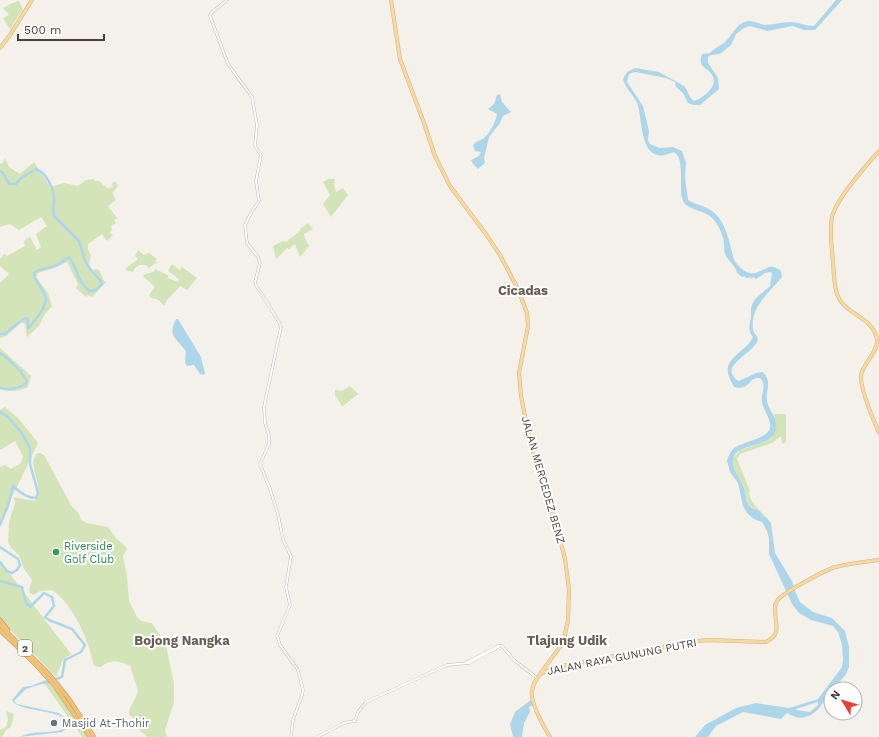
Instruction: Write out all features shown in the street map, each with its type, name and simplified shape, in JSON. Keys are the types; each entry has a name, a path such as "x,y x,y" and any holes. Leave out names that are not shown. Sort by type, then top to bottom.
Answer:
{"highway":[{"path":"0,620 22,646"},
{"name":"2","path":"0,625 22,646 46,673 94,737"},
{"name":"2","path":"0,630 46,673"},
{"name":"2","path":"55,684 90,737"}],"main road":[{"path":"0,47 31,0"},
{"name":"JALAN MERCEDEZ BENZ","path":"391,0 400,59 435,156 450,186 497,251 518,289 527,313 528,326 519,373 521,396 529,437 537,467 555,522 565,559 570,589 567,627 563,642 540,674"},
{"path":"879,150 839,201 833,216 831,231 833,268 839,298 845,306 873,328 877,340 876,345 863,370 861,380 865,396 879,433"},
{"name":"JALAN RAYA GUNUNG PUTRI","path":"550,737 542,722 532,695 532,690 540,674 555,668 682,643 708,640 766,642 772,639 776,633 776,604 779,598 783,595 834,567 879,560"}],"street":[{"path":"227,0 211,13 210,16 228,64 252,98 257,123 255,146 261,155 256,181 259,199 246,222 245,234 248,246 256,254 260,263 256,284 280,326 264,407 265,423 269,435 269,444 260,464 272,494 283,540 291,556 286,585 290,605 277,636 280,645 298,670 303,688 293,720 291,737"},
{"path":"316,737 339,725 355,720 360,709 366,703 447,665 466,663 500,646 505,648 514,660 537,678"}],"green space":[{"path":"19,1 23,9 8,33 10,29 3,18 9,15 3,8"},
{"path":"5,158 9,167 20,174 34,162 50,187 64,183 78,186 86,180 94,179 94,181 99,181 108,189 113,187 112,183 115,181 118,186 112,193 116,200 108,206 117,218 114,220 116,223 111,227 110,233 113,235 107,241 102,234 88,244 88,250 91,255 89,264 92,270 99,270 104,281 106,282 92,297 88,295 86,297 76,288 78,284 67,262 38,273 36,277 48,293 52,306 45,314 39,326 27,337 25,324 22,322 6,336 0,338 0,283 9,274 0,266 0,259 4,254 7,256 25,246 24,241 30,237 37,250 41,247 36,234 47,226 41,217 19,230 10,224 0,227 0,163 2,164"},
{"path":"328,179 335,179 334,185 336,192 343,188 348,195 331,217 323,204 330,195 323,182"},
{"path":"308,223 313,229 304,234 309,246 300,257 295,244 289,249 287,248 276,259 273,246 283,241 286,242"},
{"path":"138,250 144,255 149,253 157,259 155,261 157,262 149,268 146,265 142,265 137,266 133,272 126,270 125,269 138,259 135,256"},
{"path":"172,264 180,270 182,267 197,278 187,290 180,286 167,300 164,306 159,300 151,298 149,295 155,287 143,276 154,272 155,269 168,275 168,278 178,282 179,279 168,271"},
{"path":"0,348 31,376 28,387 14,391 0,389"},
{"path":"350,386 358,394 342,406 335,395 335,390 342,391"},
{"path":"5,407 18,418 38,443 0,522 0,467 5,465 11,469 21,463 23,456 15,441 0,450 0,410"},
{"path":"774,414 786,414 786,442 782,444 781,436 772,443 740,454 737,459 750,491 751,499 755,506 766,517 764,517 748,504 744,486 735,471 733,458 740,450 765,442 772,438 776,424"},
{"name":"Riverside Golf Club","path":"40,453 44,455 71,505 79,514 81,520 87,523 108,527 116,538 127,548 123,556 127,576 129,601 137,617 141,621 152,623 166,645 174,684 174,702 165,730 167,737 147,737 138,728 136,721 129,714 138,690 130,666 123,663 111,662 104,664 101,667 95,666 84,633 73,613 59,596 52,590 40,591 34,595 30,593 29,590 32,580 24,569 19,555 11,548 8,542 9,522 15,503 14,497 34,501 37,498 39,489 33,463 36,454"},
{"path":"0,561 71,654 63,660 56,677 0,619"},
{"path":"48,682 65,703 88,737 82,737 45,684"},
{"path":"6,711 14,714 11,727 6,730 2,737 0,737 0,730 6,727 8,719"}],"water":[{"path":"836,0 842,0 815,30 804,30 793,26 767,31 750,26 744,28 736,34 731,45 720,54 711,55 708,57 708,63 718,78 719,89 700,105 688,103 683,93 676,87 675,82 666,78 635,72 629,74 627,82 643,106 649,131 648,140 650,144 659,148 673,147 682,151 686,163 685,178 688,200 705,207 718,216 726,230 734,260 743,270 748,273 755,273 770,267 777,268 781,271 782,277 762,300 755,314 753,329 758,338 757,342 732,368 732,373 739,381 756,373 763,372 766,376 768,380 767,401 775,419 775,432 771,438 737,452 734,457 733,464 735,472 743,486 749,506 760,512 771,523 775,553 792,581 800,602 813,612 832,618 845,631 849,647 849,667 840,681 832,681 842,667 842,645 838,632 833,626 811,620 799,613 792,604 769,554 769,538 767,531 762,522 754,519 747,513 743,506 738,483 730,472 727,461 733,449 741,444 759,438 768,432 770,428 770,422 762,402 764,387 760,378 756,378 746,386 739,388 734,387 728,375 728,367 733,358 747,346 753,337 749,330 751,307 756,299 770,286 772,273 765,273 756,279 753,277 752,279 750,277 746,278 745,276 742,277 737,273 734,266 726,256 724,240 715,221 708,214 690,208 684,202 681,193 681,166 677,155 674,152 665,155 657,155 650,151 646,145 637,103 625,85 623,79 627,72 635,68 659,72 684,86 694,101 709,91 712,87 714,79 711,73 702,65 702,54 710,53 725,42 744,22 749,21 765,25 790,22 814,26"},
{"path":"500,94 502,102 511,112 503,116 500,123 489,137 484,158 485,163 478,169 471,160 479,156 481,152 475,151 473,145 484,138 492,127 497,114 488,109 494,104 497,95"},
{"path":"176,319 178,319 201,357 205,373 204,375 200,374 194,365 187,366 185,363 186,351 174,337 172,329"},
{"path":"46,680 48,682 26,689 14,701 17,704 59,713 68,721 68,727 62,732 20,737 32,733 55,731 65,728 65,721 61,717 24,707 16,704 12,700 23,687 31,686"},
{"path":"823,692 823,703 814,713 809,716 799,718 787,713 781,719 743,712 716,726 708,737 695,737 705,725 736,708 756,703 789,708 818,699","holes":["818,702 818,705 810,712 797,710 796,709"]},
{"path":"531,700 533,705 529,707 530,712 524,723 522,737 513,737 510,724 515,712"}],"waterway":[{"path":"0,171 3,173 9,184 16,184 21,178 36,169 46,177 54,195 54,216 79,241 86,263 102,284 96,290 90,291 86,288 82,284 69,257 59,264 37,271 34,273 35,278 45,295 46,300 43,309 30,327 28,328 28,319 26,318 5,334 0,334"},
{"path":"0,353 23,374 27,382 14,388 0,388"},
{"path":"0,412 8,417 23,435 30,448 30,464 38,493 36,498 29,497 13,486 8,506 0,525"},
{"path":"0,547 18,559 20,565 17,570 12,573 7,571 0,562"},
{"path":"0,581 22,587 26,603 30,607 44,593 52,597 54,606 45,617 72,629 85,645 81,652 65,660 62,677 44,683"},
{"path":"787,582 791,591"},
{"path":"837,680 843,674 844,667"}],"place":[{"name":"Riverside Golf Club","path":"56,552"},
{"name":"Masjid At-Thohir","path":"54,723"}],"district":[{"name":"Cicadas","path":"523,290"},
{"name":"Bojong Nangka","path":"182,640"},
{"name":"Tlajung Udik","path":"567,640"}]}
